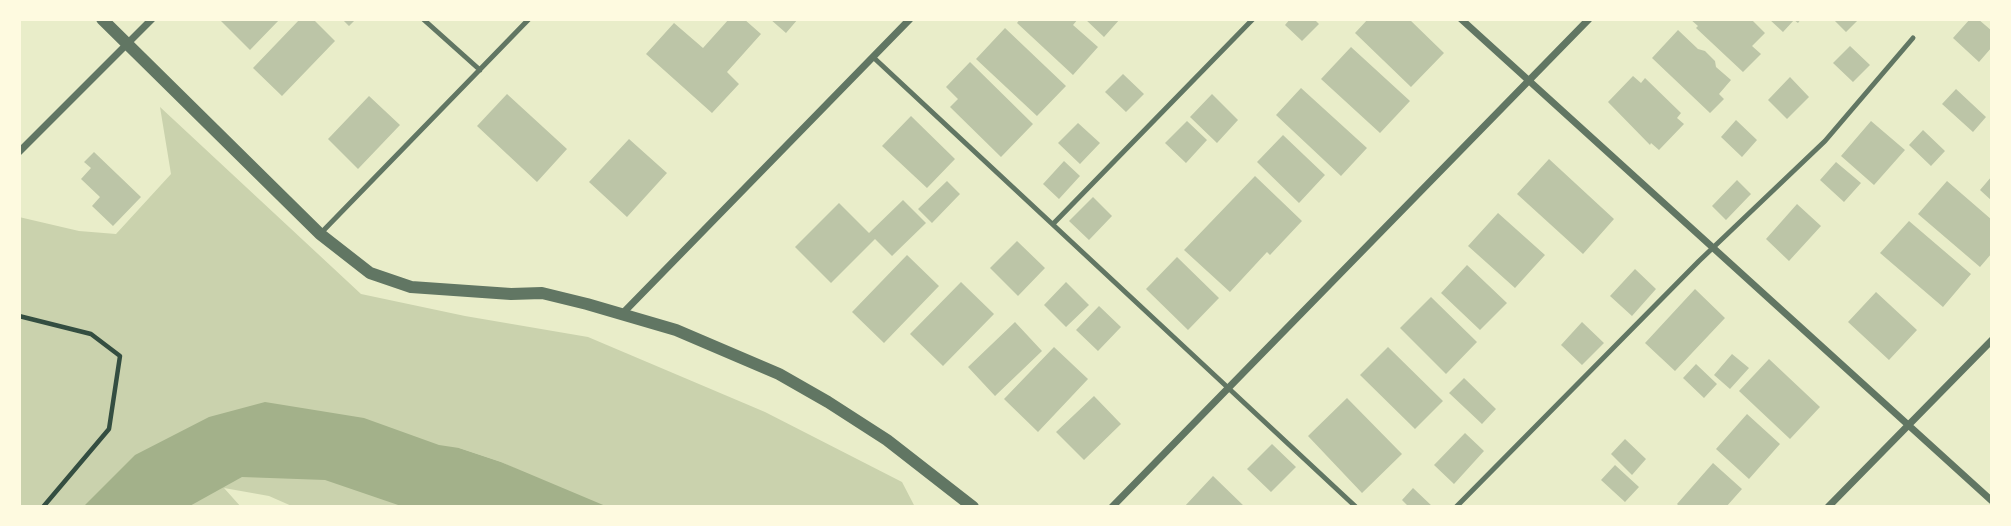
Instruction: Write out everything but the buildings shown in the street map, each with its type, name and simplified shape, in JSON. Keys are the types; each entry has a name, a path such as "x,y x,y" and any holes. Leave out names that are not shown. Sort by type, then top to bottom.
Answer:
{"street":[{"path":"102,19 320,234 370,273 411,287 511,294 542,293 676,330 779,374 887,440 973,507"},
{"path":"19,152 152,19"},
{"path":"622,314 910,19"},
{"path":"1461,19 1992,501"},
{"path":"1112,507 1589,19"},
{"path":"1828,507 1992,341"}],"lane":[{"path":"423,19 480,70"},
{"path":"320,234 529,19"},
{"path":"1053,224 1253,19"},
{"path":"1456,507 1713,248 1825,141 1913,38"},
{"path":"873,57 1356,507"}],"path":[{"path":"19,316 92,334 120,356 109,429 43,507"}],"shaded area":[{"path":"160,107 361,294 465,316 588,337 765,412 902,482 915,507 599,507 501,462 459,448 284,467 437,507 294,507 269,496 224,488 241,507 19,507 19,217 79,231 116,234 171,174"},
{"path":"265,402 364,418 439,445 459,448 501,462 608,507 404,507 325,480 242,477 188,507 83,507 135,455 209,417"}]}
